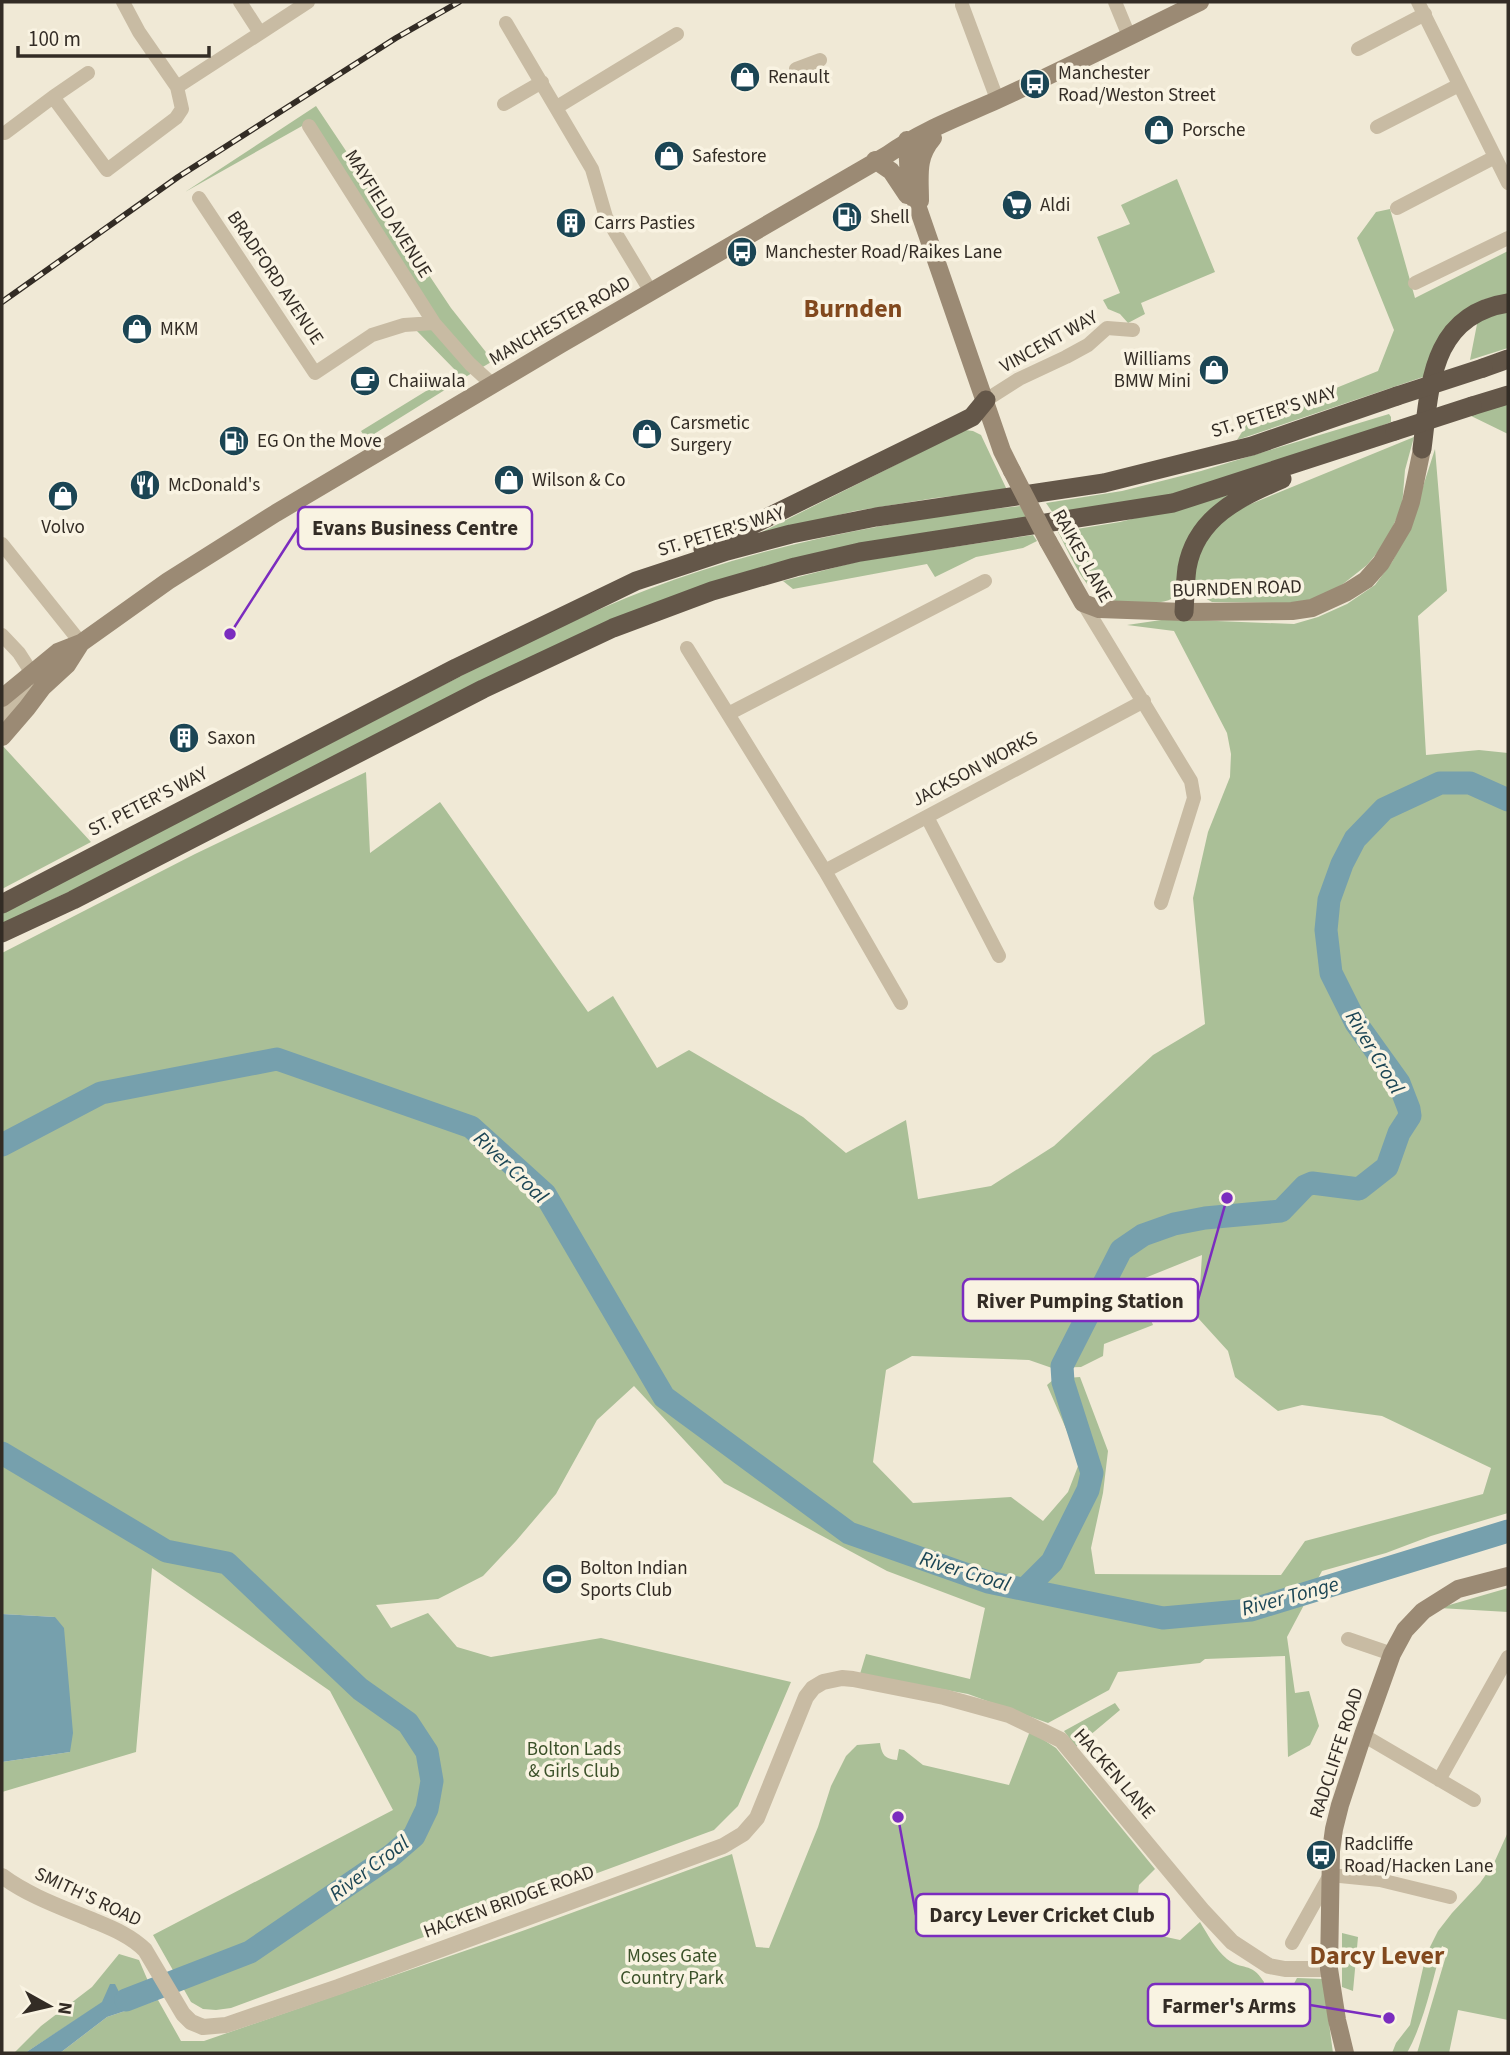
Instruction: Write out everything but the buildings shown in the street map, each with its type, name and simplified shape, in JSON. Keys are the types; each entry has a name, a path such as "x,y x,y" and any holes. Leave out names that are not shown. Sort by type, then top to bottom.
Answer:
{"highway":[{"path":"1422,449 1431,380 1444,345 1454,331 1480,311 1508,303"},
{"name":"ST. PETER'S WAY","path":"2,904 456,668 636,581 727,551 831,525 1104,483 1252,446 1508,359"},
{"path":"2,933 72,900 482,689 613,628 712,591 794,567 860,552 1173,503 1508,395"},
{"path":"636,581 972,417 986,400"},
{"path":"1184,612 1188,567 1194,545 1223,509 1268,485 1389,433"},
{"path":"2,941 72,900"}],"main road":[{"name":"MANCHESTER ROAD","path":"2,698 67,665 81,643 169,580 288,506 931,128 1200,2"},
{"name":"MANCHESTER ROAD","path":"907,144 933,138 997,99"},
{"name":"RAIKES LANE","path":"921,219 921,158 933,138"},
{"name":"RAIKES LANE","path":"907,144 909,181 1002,451 1083,603"},
{"name":"RAIKES LANE","path":"881,158 897,177 921,219"},
{"name":"BURNDEN ROAD","path":"1083,603 1099,609 1184,612 1292,611 1312,608 1366,580 1381,564 1403,526 1422,449"},
{"name":"MANCHESTER ROAD","path":"2,737 37,680"},
{"name":"RADCLIFFE ROAD","path":"1345,2053 1329,1969 1330,1875 1334,1829 1363,1735 1392,1654 1405,1630 1423,1611 1458,1589 1508,1576"}],"street":[{"path":"53,97 107,170 176,118 182,108 177,88 139,32 123,2"},
{"path":"240,2 260,33"},
{"path":"177,88 308,2"},
{"path":"1115,2 1129,36"},
{"path":"962,5 997,99"},
{"path":"1357,49 1422,8 1508,183"},
{"path":"506,23 593,169 606,217 651,292"},
{"path":"557,107 677,34"},
{"path":"796,69 820,60"},
{"path":"5,133 88,73"},
{"path":"504,104 542,82"},
{"path":"1377,127 1460,85"},
{"name":"MAYFIELD AVENUE","path":"309,126 434,323"},
{"path":"1397,208 1495,157"},
{"name":"BRADFORD AVENUE","path":"199,198 315,373 372,335 404,326 434,323"},
{"path":"1415,283 1508,238"},
{"path":"434,323 470,364 493,385"},
{"name":"VINCENT WAY","path":"986,400 1020,379 1088,345 1107,328 1133,330"},
{"path":"2,544 81,643"},
{"path":"728,714 985,581"},
{"name":"RAIKES LANE","path":"1083,603 1191,781 1194,797 1161,903"},
{"path":"2,635 19,653 37,680 2,717"},
{"path":"687,648 825,871 901,1003"},
{"name":"JACKSON WORKS","path":"825,871 1144,701"},
{"path":"927,817 999,956"},
{"path":"1348,1639 1392,1654"},
{"path":"1439,1780 1508,1657"},
{"name":"HACKEN LANE","path":"822,1682 853,1679 944,1697 1010,1714 1061,1740 1203,1911 1232,1942 1269,1966 1285,1969 1329,1969"},
{"name":"HACKEN BRIDGE ROAD","path":"152,1961 183,2014 191,2022 203,2027 226,2025 370,1976 723,1846 743,1834 757,1818 800,1707 813,1688 822,1682"},
{"path":"1363,1735 1474,1800"},
{"path":"1292,1943 1330,1875 1380,1880 1450,1897"},
{"name":"SMITH'S ROAD","path":"2,1876 26,1892 130,1937 145,1950 152,1961"}],"green space":[{"path":"316,106 451,308 493,361 481,368 439,321 311,121 185,192"},
{"path":"1177,179 1215,272 1141,303 1145,314 1128,323 1120,314 1108,309 1103,300 1120,293 1097,237 1130,224 1121,205"},
{"path":"1390,209 1415,298 1508,251 1508,294 1482,300 1464,312 1426,376 1237,440 1247,424 1378,371 1394,330 1357,238 1376,212"},
{"path":"1508,308 1508,348 1470,360 1478,319"},
{"path":"432,328 472,373 366,439 361,431 457,372 416,330"},
{"path":"1508,401 1508,434 1467,414"},
{"path":"1389,414 1391,422 1353,437 1173,494 1055,516 1046,503 1122,491 1201,471"},
{"path":"965,430 981,435 1007,490 855,511 754,536"},
{"path":"1414,437 1405,470 1402,506 1386,542 1367,565 1343,584 1318,598 1292,603 1212,602 1198,592 1195,579 1197,562 1204,545 1218,525 1241,508"},
{"name":"Bolton Lads & Girls Club","path":"1435,449 1447,591 1418,616 1426,755 1479,750 1508,753 1508,1513 1322,1571 1287,1637 1295,1693 1309,1691 1319,1726 1310,1745 1288,1757 1285,1656 1205,1659 1200,1663 1118,1672 1109,1690 1048,1723 968,1694 860,1674 866,1654 970,1679 985,1608 887,1571 724,1483 634,1386 597,1420 556,1494 483,1576 438,1599 376,1605 391,1628 428,1613 457,1647 491,1657 601,1638 791,1682 738,1806 714,1830 231,2008 203,2009 191,2002 153,1935 393,1810 330,1691 152,1568 136,1752 2,1792 2,1762 70,1752 55,1617 2,1614 2,953 195,854 366,772 370,853 440,802 588,1012 613,996 657,1068 689,1050 803,1117 846,1153 906,1120 918,1199 991,1186 1054,1146 1153,1055 1205,1024 1193,898 1208,832 1230,777 1231,754 1227,733 1174,631 1127,625 1168,619 1294,624 1318,617 1347,604 1375,585 1392,562 1410,527","holes":["1202,1255 1198,1318 1228,1351 1235,1377 1278,1411 1302,1405 1382,1416 1491,1468 1483,1494 1305,1541 1281,1575 1095,1574 1091,1548 1103,1493 1108,1451 1080,1377 1054,1379 1047,1385 1080,1461 1068,1492 1043,1521 1011,1497 913,1503 873,1462 886,1370 912,1356 1029,1360 1052,1368 1081,1367 1103,1356 1104,1344 1153,1325 1135,1282"]},
{"path":"1234,493 1173,598 1165,601 1120,602 1099,595 1081,575 1058,532 1120,522"},
{"path":"1020,506 1028,520 699,587 2,924 2,911 502,655 619,601 700,571 779,548 939,516"},
{"path":"1033,535 1037,541 1023,548 976,557 935,577 927,564 793,589 783,581 860,561"},
{"path":"2,745 91,842 2,889"},
{"path":"1508,1588 1508,1612 1439,1608"},
{"path":"1115,1703 1120,1710 1076,1747 1064,1731"},
{"name":"Moses Gate Country Park","path":"1030,1731 1056,1748 1155,1869 1139,1885 1134,1930 1180,1940 1200,1922 1223,1955 1232,1963 1255,1971 1264,1982 1254,2013 1272,2024 1297,1978 1323,1979 1333,2053 60,2053 107,2017 158,2000 181,2041 204,2041 525,1930 732,1854 756,1947 769,1948 818,1827 831,1786 846,1756 857,1745 880,1743 883,1753 890,1759 897,1760 899,1749 904,1750 923,1765 1009,1785"},
{"path":"1508,1832 1508,2020 1458,2010 1449,2053 1417,2053 1448,1949 1442,1946 1428,2001 1407,2053 1392,2053 1410,2025 1426,1955 1438,1931 1480,1883 1494,1863"},
{"path":"1342,1933 1358,1937 1353,1991 1342,1987"},
{"path":"119,1954 139,1960 148,1981 119,1992 25,2053 14,2053 41,2026 92,1987"}],"water":[{"path":"2,1614 55,1617 64,1628 73,1733 70,1752 2,1762"},
{"path":"148,1981 158,2000 107,2017 60,2053 25,2053 102,2002 110,1984 115,1984 119,1992"}],"waterway":[{"name":"River Croal","path":"1026,1588 1052,1562 1088,1490 1092,1473 1063,1382 1062,1366 1121,1250 1143,1235 1174,1224 1205,1218 1281,1211 1305,1186 1312,1183 1359,1189 1387,1167 1399,1133 1410,1116 1399,1083 1356,1023 1331,973 1326,930 1329,900 1342,864 1355,839 1384,809 1440,783 1470,783 1508,800"},
{"name":"River Croal","path":"2,1145 101,1093 277,1059 471,1127 545,1194 664,1397 849,1533 988,1582 1163,1618 1251,1610 1508,1531"},
{"name":"River Croal","path":"2,1453 166,1551 227,1563 360,1689 408,1723 427,1752 432,1781 427,1809 414,1836 392,1855 250,1952 126,2000"}],"railway":[{"path":"2,302 178,177 396,38 459,2"}],"place":[{"name":"Renault","path":"745,77"},
{"name":"Manchester Road/Weston Street","path":"1035,84"},
{"name":"Porsche","path":"1159,130"},
{"name":"Safestore","path":"669,156"},
{"name":"Aldi","path":"1017,205"},
{"name":"Shell","path":"847,217"},
{"name":"Carrs Pasties","path":"571,223"},
{"name":"Manchester Road/Raikes Lane","path":"742,252"},
{"name":"MKM","path":"137,329"},
{"name":"Williams BMW Mini","path":"1214,370"},
{"name":"Chaiiwala","path":"365,381"},
{"name":"Carsmetic Surgery","path":"647,434"},
{"name":"EG On the Move","path":"234,441"},
{"name":"Wilson & Co","path":"509,480"},
{"name":"McDonald's","path":"145,485"},
{"name":"Volvo","path":"63,496"},
{"name":"Evans Business Centre","path":"230,634"},
{"name":"Saxon","path":"184,738"},
{"name":"River Pumping Station","path":"1227,1198"},
{"name":"Bolton Indian Sports Club","path":"557,1579"},
{"name":"Darcy Lever Cricket Club","path":"898,1817"},
{"name":"Radcliffe Road/Hacken Lane","path":"1321,1855"},
{"name":"Farmer's Arms","path":"1389,2018"}],"district":[{"name":"Burnden","path":"853,308"},
{"name":"Darcy Lever","path":"1377,1955"}],"water label":[{"name":"River Tonge","path":"1290,1596"}]}
